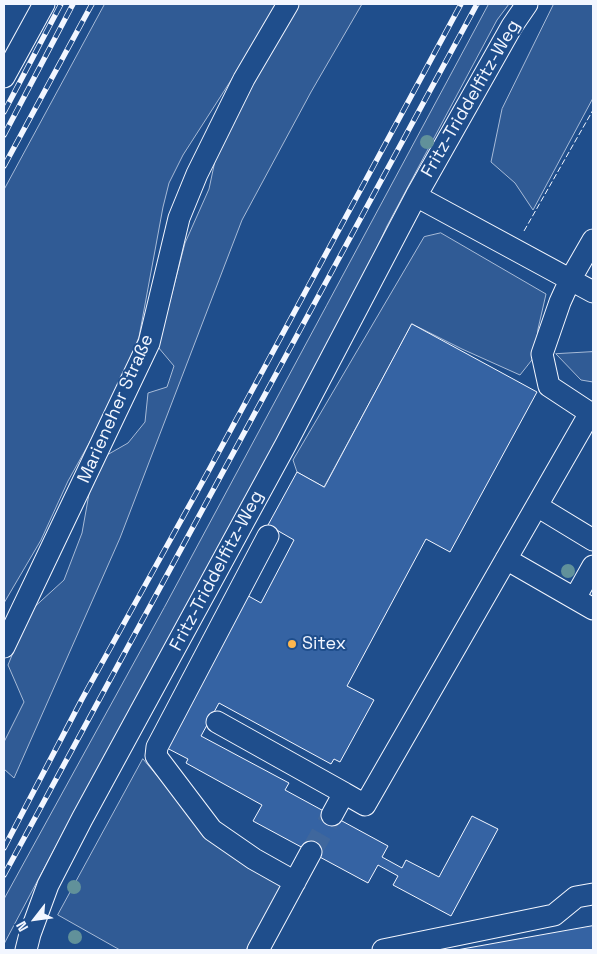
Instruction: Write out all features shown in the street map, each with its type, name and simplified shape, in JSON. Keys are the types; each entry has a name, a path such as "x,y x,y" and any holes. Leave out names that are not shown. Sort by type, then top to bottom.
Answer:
{"street":[{"path":"4,77 44,4"},
{"name":"Marieneher Straße","path":"4,647 148,344 178,218 197,174 244,79 288,4"},
{"name":"Fritz-Triddelfitz-Weg","path":"26,950 48,885 82,819 286,444 416,196 512,26 527,4"},
{"name":"Fritz-Triddelfitz-Weg","path":"416,196 593,292"},
{"path":"217,722 365,806 590,413 549,386 542,354 560,302 570,280 593,240"},
{"path":"537,506 593,540"},
{"path":"268,536 157,747 156,756 212,830 254,859 295,882"},
{"path":"506,559 593,609"},
{"path":"574,598 593,566"},
{"path":"332,815 344,793"},
{"path":"258,950 311,852"},
{"path":"383,950 554,915 576,897 593,894"}],"shaded area":[{"path":"105,4 277,4 239,70 183,155 169,183 139,337 111,404 68,481 41,540 4,603 4,190"},
{"path":"298,4 362,4 311,92 242,220 120,538 14,778 4,769 4,742 24,702 8,665 30,611 64,580 82,533 92,477 100,459 128,443 145,422 148,393 167,387 174,366 158,347 185,243 209,189 216,156 249,86"},
{"path":"489,4 509,4 497,20 387,226 345,316 4,944 4,899 164,608"},
{"path":"554,4 593,4 593,98 533,210 515,183 491,162 502,109"},
{"path":"441,233 546,294 538,329 535,356 520,375 412,324 324,487 297,472 293,460 424,237"},
{"path":"593,352 593,382 581,380 556,354"},
{"path":"143,759 202,829 284,882 246,950 120,950 58,915"}],"building":[{"name":"Sitex","path":"412,324 537,392 450,552 426,539 347,686 374,700 340,762 334,759 331,764 219,703 201,736 289,783 285,790 388,846 382,857 402,868 406,860 439,877 472,816 498,829 451,916 393,885 398,876 378,865 368,883 253,821 262,805 186,763 188,759 163,746 243,593 261,603 294,540 268,525 297,472 324,487"},
{"path":"593,926 593,950 457,950"}],"tunnel":[{"path":"311,852 332,815"}],"railway":[{"path":"4,112 61,4"},
{"path":"4,135 73,4"},
{"path":"4,166 92,4"},
{"path":"4,848 82,699 209,470 461,4"},
{"path":"4,875 477,4"}],"fence":[{"path":"524,231 593,110"}],"place":[{"name":"Sitex","path":"292,644"}]}
